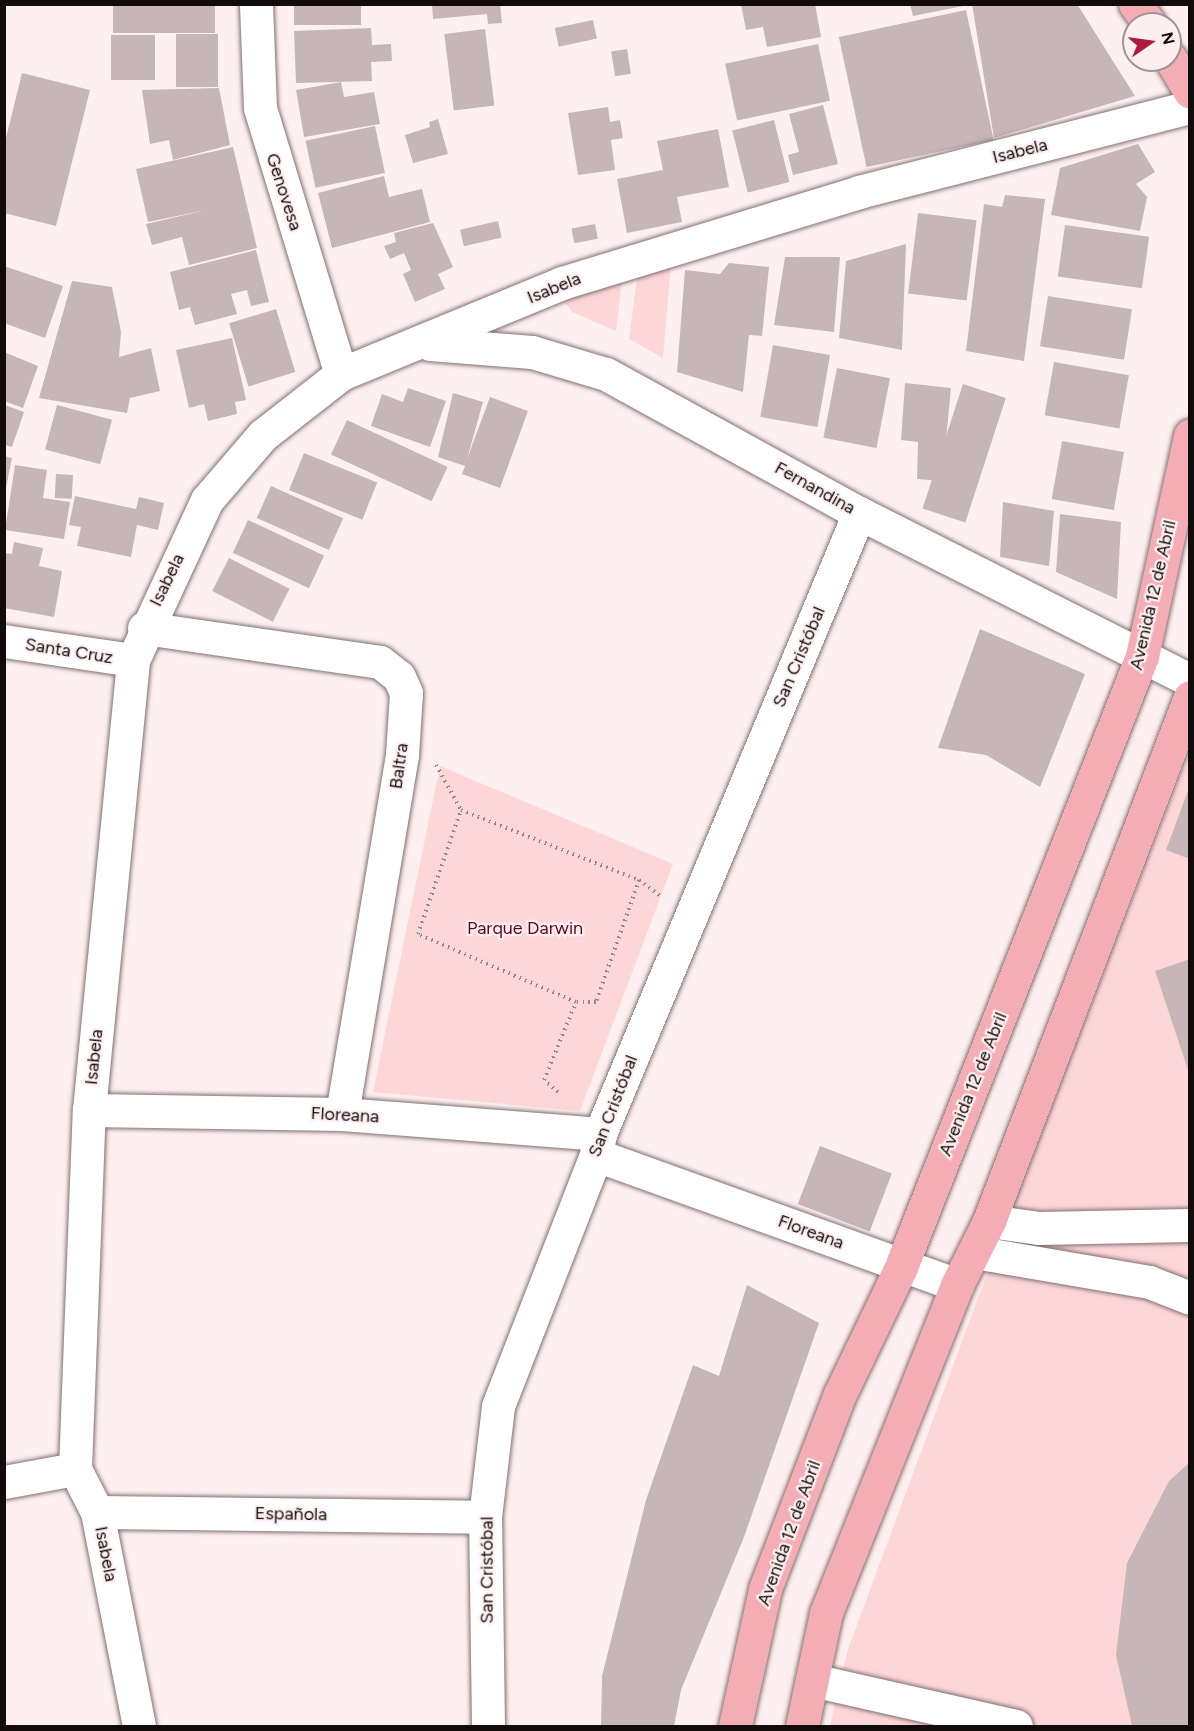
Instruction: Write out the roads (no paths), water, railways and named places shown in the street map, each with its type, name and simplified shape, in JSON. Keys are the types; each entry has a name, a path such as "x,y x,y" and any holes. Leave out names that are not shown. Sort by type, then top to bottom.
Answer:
{"main road":[{"path":"1178,72 1190,91"},
{"name":"Avenida 12 de Abril","path":"735,1726 765,1589 840,1394 901,1268 1142,656 1190,435"},
{"path":"802,1726 826,1613 957,1285 989,1221 1190,697"}],"street":[{"name":"Genovesa","path":"256,4 260,108 341,375"},
{"name":"Isabela","path":"139,1726 97,1512 75,1469 89,1110 133,660 144,628 207,500 263,435 341,375 426,344 562,283 724,232 1190,107"},
{"name":"Fernandina","path":"426,344 532,352 606,374 860,513 1190,680"},
{"name":"San Cristóbal","path":"488,1726 485,1517 498,1406 590,1140 860,513"},
{"name":"Baltra","path":"144,628 380,662 399,677 406,693 402,754 342,1114"},
{"name":"Santa Cruz","path":"4,641 133,660"},
{"name":"Floreana","path":"89,1110 342,1114 590,1140 901,1268 957,1285"},
{"path":"989,1221 1038,1228 1190,1226"},
{"path":"974,1252 1149,1282 1190,1298"},
{"path":"4,1482 75,1469"},
{"name":"Española","path":"97,1512 485,1517"},
{"path":"812,1680 1016,1726"}],"park label":[{"name":"Parque Darwin","path":"525,928"}]}
